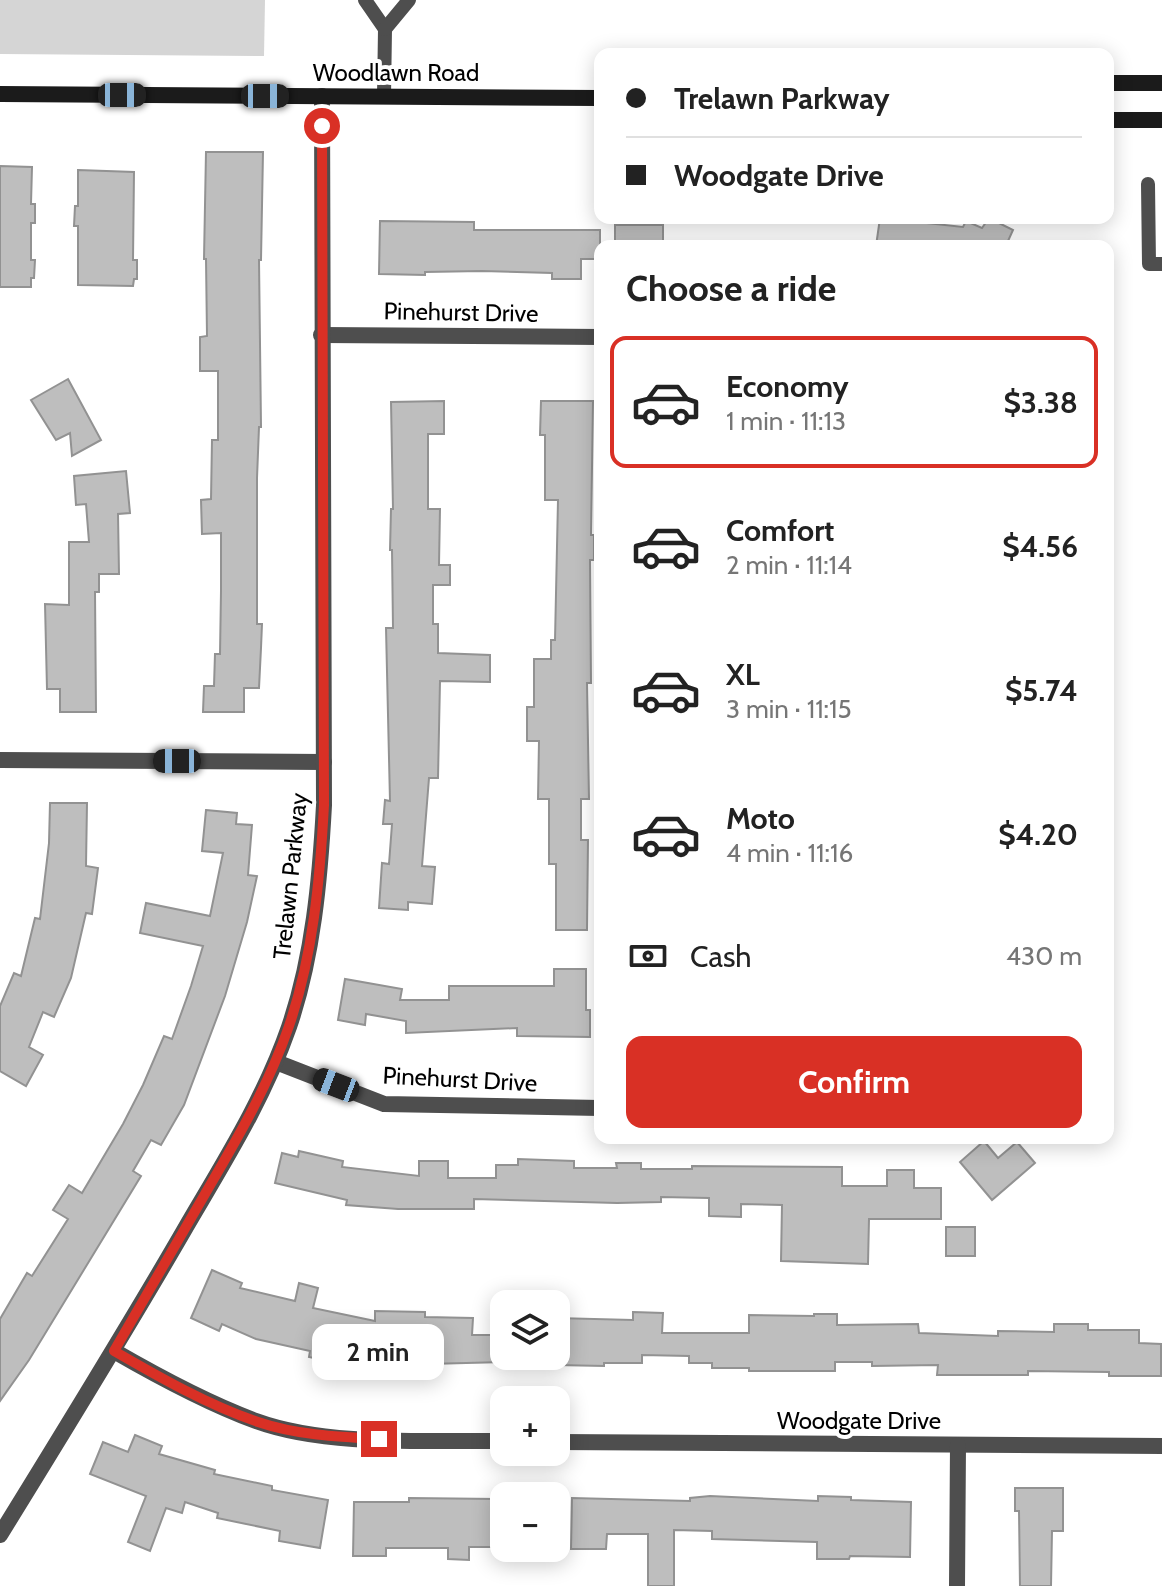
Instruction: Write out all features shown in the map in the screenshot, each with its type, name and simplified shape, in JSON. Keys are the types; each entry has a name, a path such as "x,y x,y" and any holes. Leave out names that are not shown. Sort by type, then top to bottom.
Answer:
{"main road":[{"path":"1114,83 1162,83"},
{"name":"Woodlawn Road","path":"0,94 594,98"},
{"path":"1114,120 1162,120"}],"street":[{"name":"Trelawn Parkway","path":"0,1535 114,1351 261,1098 276,1062 303,974 321,864 324,762 322,96"},
{"name":"Pinehurst Drive","path":"321,335 594,337"},
{"path":"0,760 324,762"},
{"name":"Pinehurst Drive","path":"276,1062 384,1104 594,1108"},
{"path":"114,1351 202,1398 257,1422 291,1430 373,1439 490,1441"},
{"name":"Woodgate Drive","path":"570,1442 1162,1446"},
{"path":"957,1586 958,1445"}],"lane":[{"path":"365,0 385,29 384,96"},
{"path":"385,29 409,0"},
{"path":"1148,184 1149,264 1162,264"}],"shaded area":[{"path":"0,0 265,0 264,56 0,54"}],"building":[{"path":"206,152 263,152 259,260 261,427 257,478 257,624 262,624 259,688 244,688 244,712 203,712 204,686 214,686 215,654 220,654 221,591 221,533 202,534 201,500 211,499 212,440 218,440 218,371 200,371 200,337 207,336 204,259"},
{"path":"0,166 32,167 31,204 35,204 35,223 31,223 31,260 35,260 31,287 0,287"},
{"path":"78,170 134,172 133,260 137,260 137,279 134,279 133,286 78,285 78,226 74,226 75,206 78,206"},
{"path":"380,221 474,222 474,230 600,230 600,240 594,240 594,259 581,259 581,279 552,279 552,273 482,271 379,274"},
{"path":"879,224 963,227 964,224 973,224 982,228 985,224 1001,224 1013,230 1008,240 877,240"},
{"path":"615,225 663,225 663,240 615,240"},
{"path":"68,379 101,440 72,456 70,433 56,440 31,400"},
{"path":"444,401 444,434 428,434 428,509 440,509 439,565 450,565 450,585 433,585 433,624 438,624 438,653 490,655 490,682 440,681 438,778 429,778 422,866 435,867 432,904 408,902 408,910 379,908 382,863 389,864 392,824 383,824 385,800 390,801 386,628 393,628 391,402"},
{"path":"541,401 593,401 591,535 594,535 594,560 590,560 591,683 587,683 589,799 581,799 581,840 588,840 587,930 556,930 556,864 549,864 549,799 538,799 539,741 527,741 527,707 534,707 534,659 551,659 551,640 555,640 558,500 545,500 545,435 540,435"},
{"path":"126,471 130,513 118,514 119,574 99,574 99,592 95,592 96,712 60,712 60,689 47,689 45,604 69,605 69,542 89,542 86,504 76,505 74,476"},
{"path":"50,803 87,803 86,866 98,868 92,914 86,913 71,978 54,1017 43,1012 29,1047 43,1055 26,1086 0,1071 0,1006 14,973 21,976 35,918 40,919 49,843"},
{"path":"206,810 237,813 236,824 252,825 248,875 257,876 225,996 184,1105 161,1145 151,1140 133,1171 141,1176 29,1360 0,1401 0,1319 27,1273 32,1276 68,1219 53,1210 69,1185 82,1193 123,1124 164,1036 172,1039 191,986 203,946 140,933 146,903 210,916 223,853 202,851"},
{"path":"554,969 586,969 586,1010 590,1010 590,1037 517,1036 517,1028 406,1033 406,1021 366,1014 365,1025 338,1020 345,979 402,989 400,1000 449,1000 449,986 554,986"},
{"path":"981,1144 986,1144 998,1158 1019,1144 1035,1163 992,1200 960,1162"},
{"path":"299,1151 343,1161 342,1167 419,1176 419,1161 448,1161 448,1178 496,1178 496,1165 518,1165 518,1159 574,1161 574,1168 617,1168 616,1163 641,1163 641,1169 692,1169 692,1166 842,1167 842,1186 887,1186 887,1170 914,1170 914,1188 941,1188 941,1219 869,1219 868,1264 781,1261 782,1205 741,1204 741,1217 709,1216 709,1198 661,1197 661,1202 617,1203 474,1199 474,1209 346,1205 347,1200 275,1183 282,1153 298,1157"},
{"path":"946,1227 975,1227 975,1256 946,1256"},
{"path":"212,1270 242,1283 240,1288 295,1301 299,1283 318,1288 313,1308 375,1321 375,1311 425,1312 425,1317 473,1318 472,1335 490,1335 490,1362 351,1366 309,1357 310,1351 256,1339 222,1324 219,1331 191,1318"},
{"path":"633,1312 663,1313 662,1333 749,1333 749,1315 837,1314 837,1325 918,1324 919,1333 998,1336 998,1331 1054,1332 1054,1324 1088,1324 1088,1330 1139,1330 1139,1343 1161,1344 1161,1376 1028,1371 1028,1375 937,1375 938,1365 872,1366 872,1362 835,1362 835,1371 749,1371 749,1368 712,1368 712,1363 689,1363 689,1356 642,1355 642,1363 570,1365 570,1318 633,1320"},
{"path":"135,1435 162,1446 159,1454 215,1470 214,1474 272,1486 272,1490 328,1500 320,1548 279,1541 280,1531 217,1518 218,1513 185,1502 182,1513 166,1508 150,1551 128,1542 146,1496 90,1474 103,1442 128,1452"},
{"path":"1015,1488 1063,1488 1063,1531 1052,1531 1051,1586 1020,1586 1019,1511 1015,1511"},
{"path":"710,1496 818,1501 818,1496 911,1502 910,1557 817,1559 817,1542 712,1539 712,1531 674,1530 674,1586 648,1586 648,1534 607,1534 606,1549 571,1549 572,1498 690,1501 690,1498"},
{"path":"409,1498 490,1499 490,1547 469,1547 469,1560 448,1559 448,1548 386,1548 386,1556 353,1556 354,1502 409,1502"}],"route":[{"path":"322,126 324,805 321,864 312,924 290,1024 261,1098 114,1351 202,1398 257,1422 326,1435 379,1439"}]}
